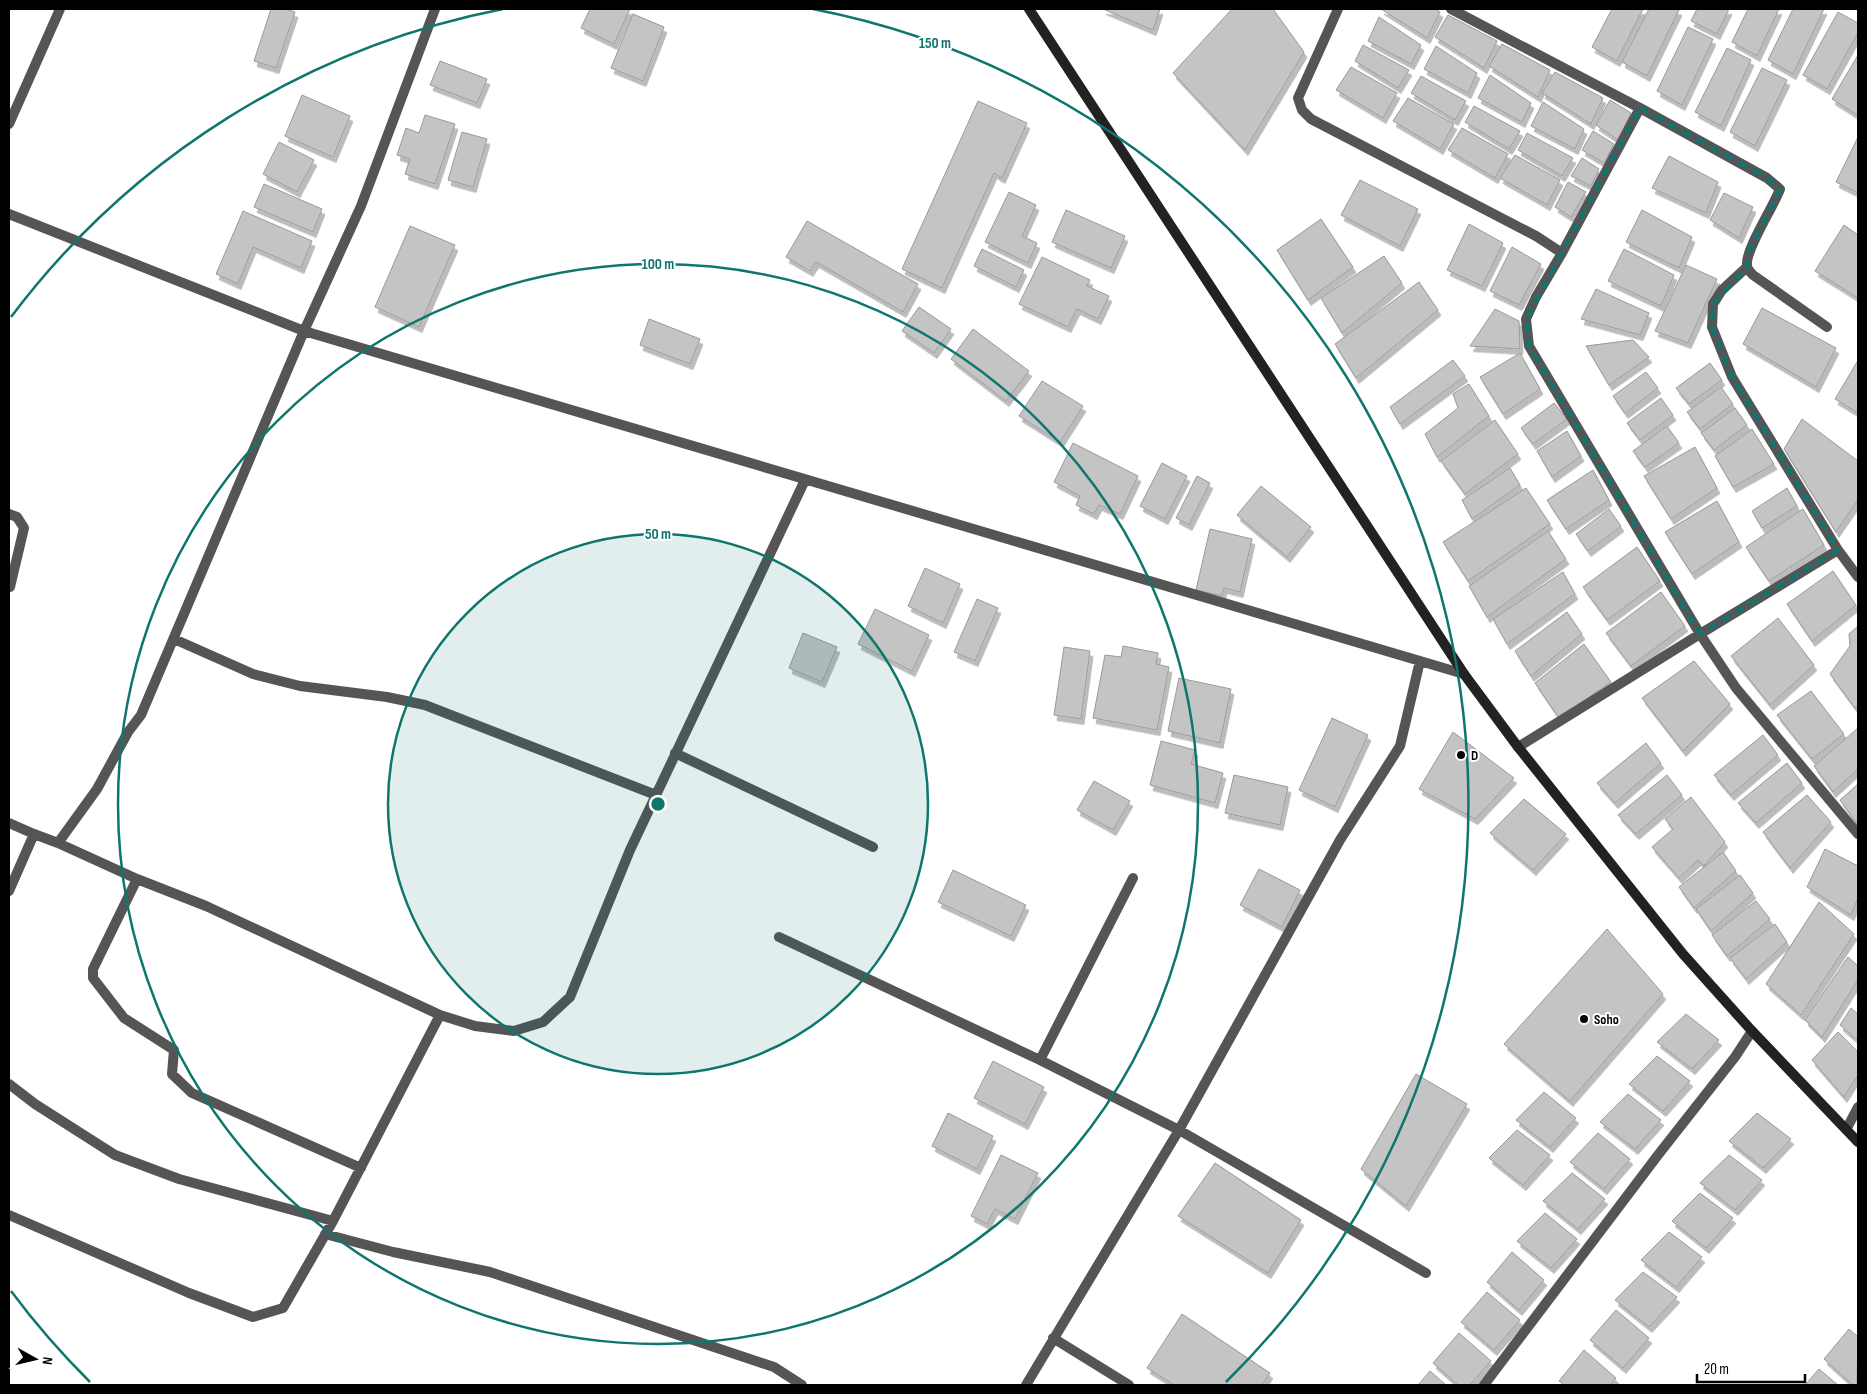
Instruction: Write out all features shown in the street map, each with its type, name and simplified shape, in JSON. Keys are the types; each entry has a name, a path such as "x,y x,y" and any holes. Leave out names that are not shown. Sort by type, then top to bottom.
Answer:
{"street":[{"path":"9,124 60,9"},
{"path":"58,843 97,789 128,732 142,715 304,331 361,206 435,9"},
{"path":"1029,9 1464,674 1518,747 1682,954 1752,1031 1847,1128 1858,1142"},
{"path":"1338,9 1298,98 1302,110 1311,119 1536,236 1562,253"},
{"path":"1451,9 1640,108 1768,178 1780,189 1747,255 1747,267 1753,275 1827,327"},
{"path":"1640,108 1562,253 1536,297 1526,319 1529,346 1700,634 1736,688 1858,834"},
{"path":"9,214 304,331 1464,674"},
{"path":"1747,267 1722,290 1713,304 1712,327 1732,377 1838,550 1858,577"},
{"path":"9,823 137,879 206,906 440,1015 475,1026 514,1032 543,1022 570,997 630,850 805,480"},
{"path":"9,514 17,517 24,528 10,587"},
{"path":"1518,747 1838,550"},
{"path":"174,639 253,674 300,686 386,697 424,705 656,795"},
{"path":"1026,1385 1179,1130 1340,840 1400,746 1420,662"},
{"path":"675,753 873,847"},
{"path":"9,891 34,834"},
{"path":"1040,1060 1133,878"},
{"path":"137,879 92,969 93,978 124,1018 174,1050 172,1074 192,1093 361,1168"},
{"path":"779,937 1040,1060 1179,1130 1426,1273"},
{"path":"9,1215 189,1293 253,1317 283,1308 333,1222 440,1015"},
{"path":"1484,1385 1658,1155 1735,1057 1752,1031"},
{"path":"9,1084 35,1104 115,1155 179,1180 333,1222"},
{"path":"1847,1128 1858,1108"},
{"path":"325,1234 393,1252 490,1272 774,1367 802,1385"},
{"path":"1053,1338 1129,1385"}],"highlighted area":[{"path":"1640,108 1767,178 1780,189 1747,255 1747,267 1713,304 1712,327 1732,377 1838,550 1700,634 1529,346 1526,319"}],"building":[{"path":"271,9 285,9 295,12 276,68 254,61"},
{"path":"590,9 630,9 614,44 581,28"},
{"path":"1103,9 1160,9 1153,30"},
{"path":"1232,9 1273,9 1304,52 1245,150 1173,73"},
{"path":"1381,9 1435,9 1440,12 1427,38"},
{"path":"1612,9 1643,9 1617,61 1592,47"},
{"path":"1649,9 1679,10 1647,76 1622,62"},
{"path":"1697,9 1729,9 1717,34 1691,21"},
{"path":"1748,9 1779,9 1757,56 1732,42"},
{"path":"1793,9 1824,9 1793,74 1768,60"},
{"path":"1838,12 1858,23 1858,33 1827,89 1803,75"},
{"path":"633,14 664,27 643,81 611,68"},
{"path":"1448,15 1497,41 1484,68 1435,37"},
{"path":"1379,17 1421,45 1411,64 1368,41"},
{"path":"1688,27 1713,39 1682,105 1657,91"},
{"path":"1502,44 1550,70 1538,97 1489,66"},
{"path":"1363,45 1409,70 1398,88 1355,61"},
{"path":"1436,46 1477,73 1468,93 1424,69"},
{"path":"1727,48 1751,60 1721,126 1695,112"},
{"path":"1858,55 1858,112 1857,115 1832,99"},
{"path":"440,61 487,79 477,103 430,85"},
{"path":"1351,67 1397,93 1383,118 1336,90"},
{"path":"1762,68 1787,80 1755,146 1730,132"},
{"path":"1555,72 1603,98 1591,124 1542,93"},
{"path":"1490,75 1531,103 1522,122 1478,98"},
{"path":"1421,76 1466,101 1455,120 1411,93"},
{"path":"302,95 350,116 333,157 285,136"},
{"path":"1408,98 1454,124 1440,149 1393,121"},
{"path":"1610,100 1631,113 1618,140 1596,125"},
{"path":"978,101 1027,123 1002,178 994,173 942,288 902,269"},
{"path":"1543,102 1584,129 1575,149 1531,126"},
{"path":"1474,106 1520,131 1509,149 1465,122"},
{"path":"425,115 455,124 435,184 405,174 410,159 397,155 406,128 419,133"},
{"path":"1462,128 1508,154 1495,178 1448,150"},
{"path":"1593,131 1614,144 1604,163 1582,150"},
{"path":"462,132 487,139 473,187 448,180"},
{"path":"1527,133 1573,158 1562,176 1518,150"},
{"path":"1858,137 1858,193 1836,182"},
{"path":"279,142 314,160 297,192 263,174"},
{"path":"1515,155 1560,180 1547,205 1500,178"},
{"path":"1669,156 1718,182 1706,213 1652,188"},
{"path":"1582,158 1599,169 1591,186 1571,176"},
{"path":"1360,180 1418,209 1400,246 1341,215"},
{"path":"1568,182 1586,192 1571,217 1555,207"},
{"path":"264,184 322,209 313,232 254,207"},
{"path":"1009,192 1036,205 1022,236 1037,243 1028,263 985,242"},
{"path":"1724,193 1753,207 1739,238 1710,220"},
{"path":"1066,210 1125,236 1111,268 1052,242"},
{"path":"1642,210 1692,237 1679,268 1626,242"},
{"path":"243,211 312,241 301,268 253,247 238,284 216,274"},
{"path":"1321,219 1353,267 1308,300 1277,250"},
{"path":"807,221 918,284 903,312 816,262 810,271 786,257"},
{"path":"1469,224 1503,243 1482,286 1447,270"},
{"path":"1844,225 1858,235 1858,298 1815,271"},
{"path":"410,226 455,245 419,327 375,307"},
{"path":"1512,247 1541,264 1519,305 1490,291"},
{"path":"982,249 1024,270 1016,287 974,266"},
{"path":"1624,249 1674,275 1661,306 1608,281"},
{"path":"1384,256 1402,283 1342,333 1321,298"},
{"path":"1042,257 1090,280 1087,286 1109,296 1098,319 1077,309 1068,327 1019,304"},
{"path":"1686,265 1717,279 1688,343 1655,331"},
{"path":"1419,282 1438,310 1356,378 1335,344"},
{"path":"1596,289 1649,313 1640,335 1581,319"},
{"path":"919,307 951,329 934,353 902,331"},
{"path":"1762,308 1836,348 1816,387 1743,344"},
{"path":"1495,309 1519,321 1520,349 1470,346"},
{"path":"649,319 700,339 690,364 640,345"},
{"path":"973,329 1029,371 1006,401 951,359"},
{"path":"1633,340 1649,357 1609,385 1586,346"},
{"path":"1520,353 1540,389 1503,414 1480,377"},
{"path":"1453,360 1465,376 1400,424 1390,407"},
{"path":"1710,363 1722,380 1689,404 1676,388"},
{"path":"1858,363 1858,413 1835,399"},
{"path":"1646,372 1658,388 1625,413 1613,396"},
{"path":"1042,381 1083,406 1060,442 1019,416"},
{"path":"1469,384 1489,416 1437,457 1425,434 1458,408 1453,394"},
{"path":"1721,387 1733,404 1700,429 1687,412"},
{"path":"1661,398 1673,415 1640,440 1627,423"},
{"path":"1554,403 1567,419 1533,444 1521,428"},
{"path":"1735,408 1747,425 1714,450 1701,433"},
{"path":"1802,419 1858,461 1858,500 1836,532 1784,449"},
{"path":"1495,420 1518,454 1465,494 1441,461"},
{"path":"1667,426 1679,443 1645,467 1633,451"},
{"path":"1752,429 1774,464 1733,487 1715,456"},
{"path":"1567,431 1581,456 1552,477 1537,451"},
{"path":"1073,443 1138,476 1120,514 1099,505 1094,514 1076,505 1080,496 1054,482"},
{"path":"1695,447 1717,488 1671,519 1644,476"},
{"path":"1162,463 1187,476 1165,519 1140,506"},
{"path":"1510,468 1520,485 1472,519 1462,500"},
{"path":"1593,470 1609,500 1566,529 1547,500"},
{"path":"1197,476 1210,483 1189,525 1176,518"},
{"path":"1261,486 1311,527 1287,557 1237,515"},
{"path":"1526,488 1550,524 1468,581 1443,542"},
{"path":"1787,488 1797,506 1762,528 1752,511"},
{"path":"1717,501 1739,542 1692,574 1665,532"},
{"path":"1609,509 1621,526 1588,551 1576,534"},
{"path":"1803,509 1824,545 1769,581 1746,547"},
{"path":"1210,529 1252,539 1240,592 1224,588 1222,596 1196,590"},
{"path":"1548,531 1566,559 1487,617 1469,586"},
{"path":"1637,547 1660,581 1607,620 1583,587"},
{"path":"925,568 960,584 943,623 908,606"},
{"path":"1833,571 1856,605 1812,641 1787,604"},
{"path":"1563,572 1575,594 1507,644 1493,619"},
{"path":"1661,592 1685,626 1631,666 1606,633"},
{"path":"977,599 998,608 975,661 954,652"},
{"path":"875,609 929,635 912,671 858,644"},
{"path":"1567,612 1582,634 1531,676 1515,651"},
{"path":"1778,618 1814,665 1770,705 1731,656"},
{"path":"1858,626 1858,705 1855,708 1830,674 1850,646 1849,634"},
{"path":"803,633 837,647 822,682 789,668"},
{"path":"1584,644 1611,682 1559,718 1535,683"},
{"path":"1123,646 1158,653 1156,664 1169,667 1157,730 1093,718 1105,655 1121,657"},
{"path":"1064,647 1090,651 1081,719 1054,715"},
{"path":"1694,661 1730,704 1683,751 1642,698"},
{"path":"1179,678 1231,689 1220,743 1168,731"},
{"path":"1811,691 1844,734 1812,759 1777,715"},
{"path":"1332,718 1368,735 1335,807 1299,790"},
{"path":"1858,728 1858,769 1833,792 1814,766"},
{"name":"D","path":"1453,732 1514,778 1475,819 1419,789"},
{"path":"1763,735 1778,755 1731,795 1714,775"},
{"path":"1161,741 1195,750 1191,764 1223,773 1215,803 1150,785"},
{"path":"1646,743 1661,763 1615,803 1597,783"},
{"path":"1787,763 1802,783 1756,823 1738,803"},
{"path":"1234,775 1288,787 1280,825 1225,813"},
{"path":"1667,775 1682,795 1636,834 1618,815"},
{"path":"1094,781 1130,801 1113,830 1077,810"},
{"path":"1858,784 1858,825 1840,800"},
{"path":"1807,795 1831,822 1790,868 1763,832"},
{"path":"1691,797 1725,842 1704,866 1698,860 1679,878 1652,847 1673,829 1665,819"},
{"path":"1524,799 1566,834 1533,870 1490,833"},
{"path":"1825,849 1858,866 1858,898 1851,915 1807,887"},
{"path":"1723,852 1736,871 1694,908 1679,887"},
{"path":"1259,869 1300,890 1282,927 1240,905"},
{"path":"953,870 1026,905 1011,936 938,902"},
{"path":"1740,875 1753,893 1711,931 1696,909"},
{"path":"1756,901 1770,919 1727,956 1712,935"},
{"path":"1819,902 1854,934 1801,1015 1766,984"},
{"path":"1775,924 1787,942 1746,979 1730,958"},
{"name":"Soho","path":"1607,929 1663,994 1570,1101 1504,1044"},
{"path":"1848,957 1858,966 1858,980 1822,1037 1805,1020"},
{"path":"1851,1008 1858,1014 1858,1041 1840,1025"},
{"path":"1686,1014 1719,1040 1692,1069 1657,1042"},
{"path":"1838,1032 1858,1052 1858,1075 1844,1097 1812,1060"},
{"path":"1657,1056 1690,1081 1663,1111 1629,1084"},
{"path":"993,1061 1044,1087 1025,1124 974,1098"},
{"path":"1416,1074 1467,1104 1406,1206 1361,1169"},
{"path":"1544,1092 1576,1118 1550,1147 1516,1120"},
{"path":"1628,1094 1661,1120 1635,1149 1600,1122"},
{"path":"948,1113 993,1136 977,1169 932,1146"},
{"path":"1757,1113 1791,1139 1763,1168 1729,1141"},
{"path":"1517,1130 1550,1155 1523,1185 1489,1158"},
{"path":"1598,1133 1630,1159 1604,1189 1570,1162"},
{"path":"1001,1155 1038,1173 1015,1219 995,1209 987,1224 971,1216"},
{"path":"1729,1155 1762,1180 1735,1210 1700,1183"},
{"path":"1215,1163 1301,1220 1268,1273 1178,1216"},
{"path":"1572,1173 1605,1199 1578,1229 1543,1201"},
{"path":"1700,1193 1733,1218 1706,1248 1672,1221"},
{"path":"1545,1213 1577,1239 1551,1268 1517,1241"},
{"path":"1669,1232 1702,1257 1676,1287 1641,1260"},
{"path":"1512,1252 1544,1280 1519,1310 1487,1282"},
{"path":"1643,1272 1677,1297 1649,1327 1615,1300"},
{"path":"1487,1292 1520,1320 1494,1350 1461,1322"},
{"path":"1616,1310 1649,1338 1623,1368 1590,1340"},
{"path":"1182,1314 1270,1373 1262,1385 1174,1385 1147,1368"},
{"path":"1849,1329 1858,1337 1857,1385 1853,1385 1824,1359"},
{"path":"1459,1333 1491,1361 1470,1385 1458,1385 1433,1363"},
{"path":"1584,1350 1616,1378 1610,1385 1564,1385 1559,1381"},
{"path":"1819,1369 1838,1385 1805,1385"},
{"path":"1430,1371 1446,1385 1418,1385"}],"place":[{"name":"D","path":"1461,755"},
{"name":"Soho","path":"1584,1019"}]}
